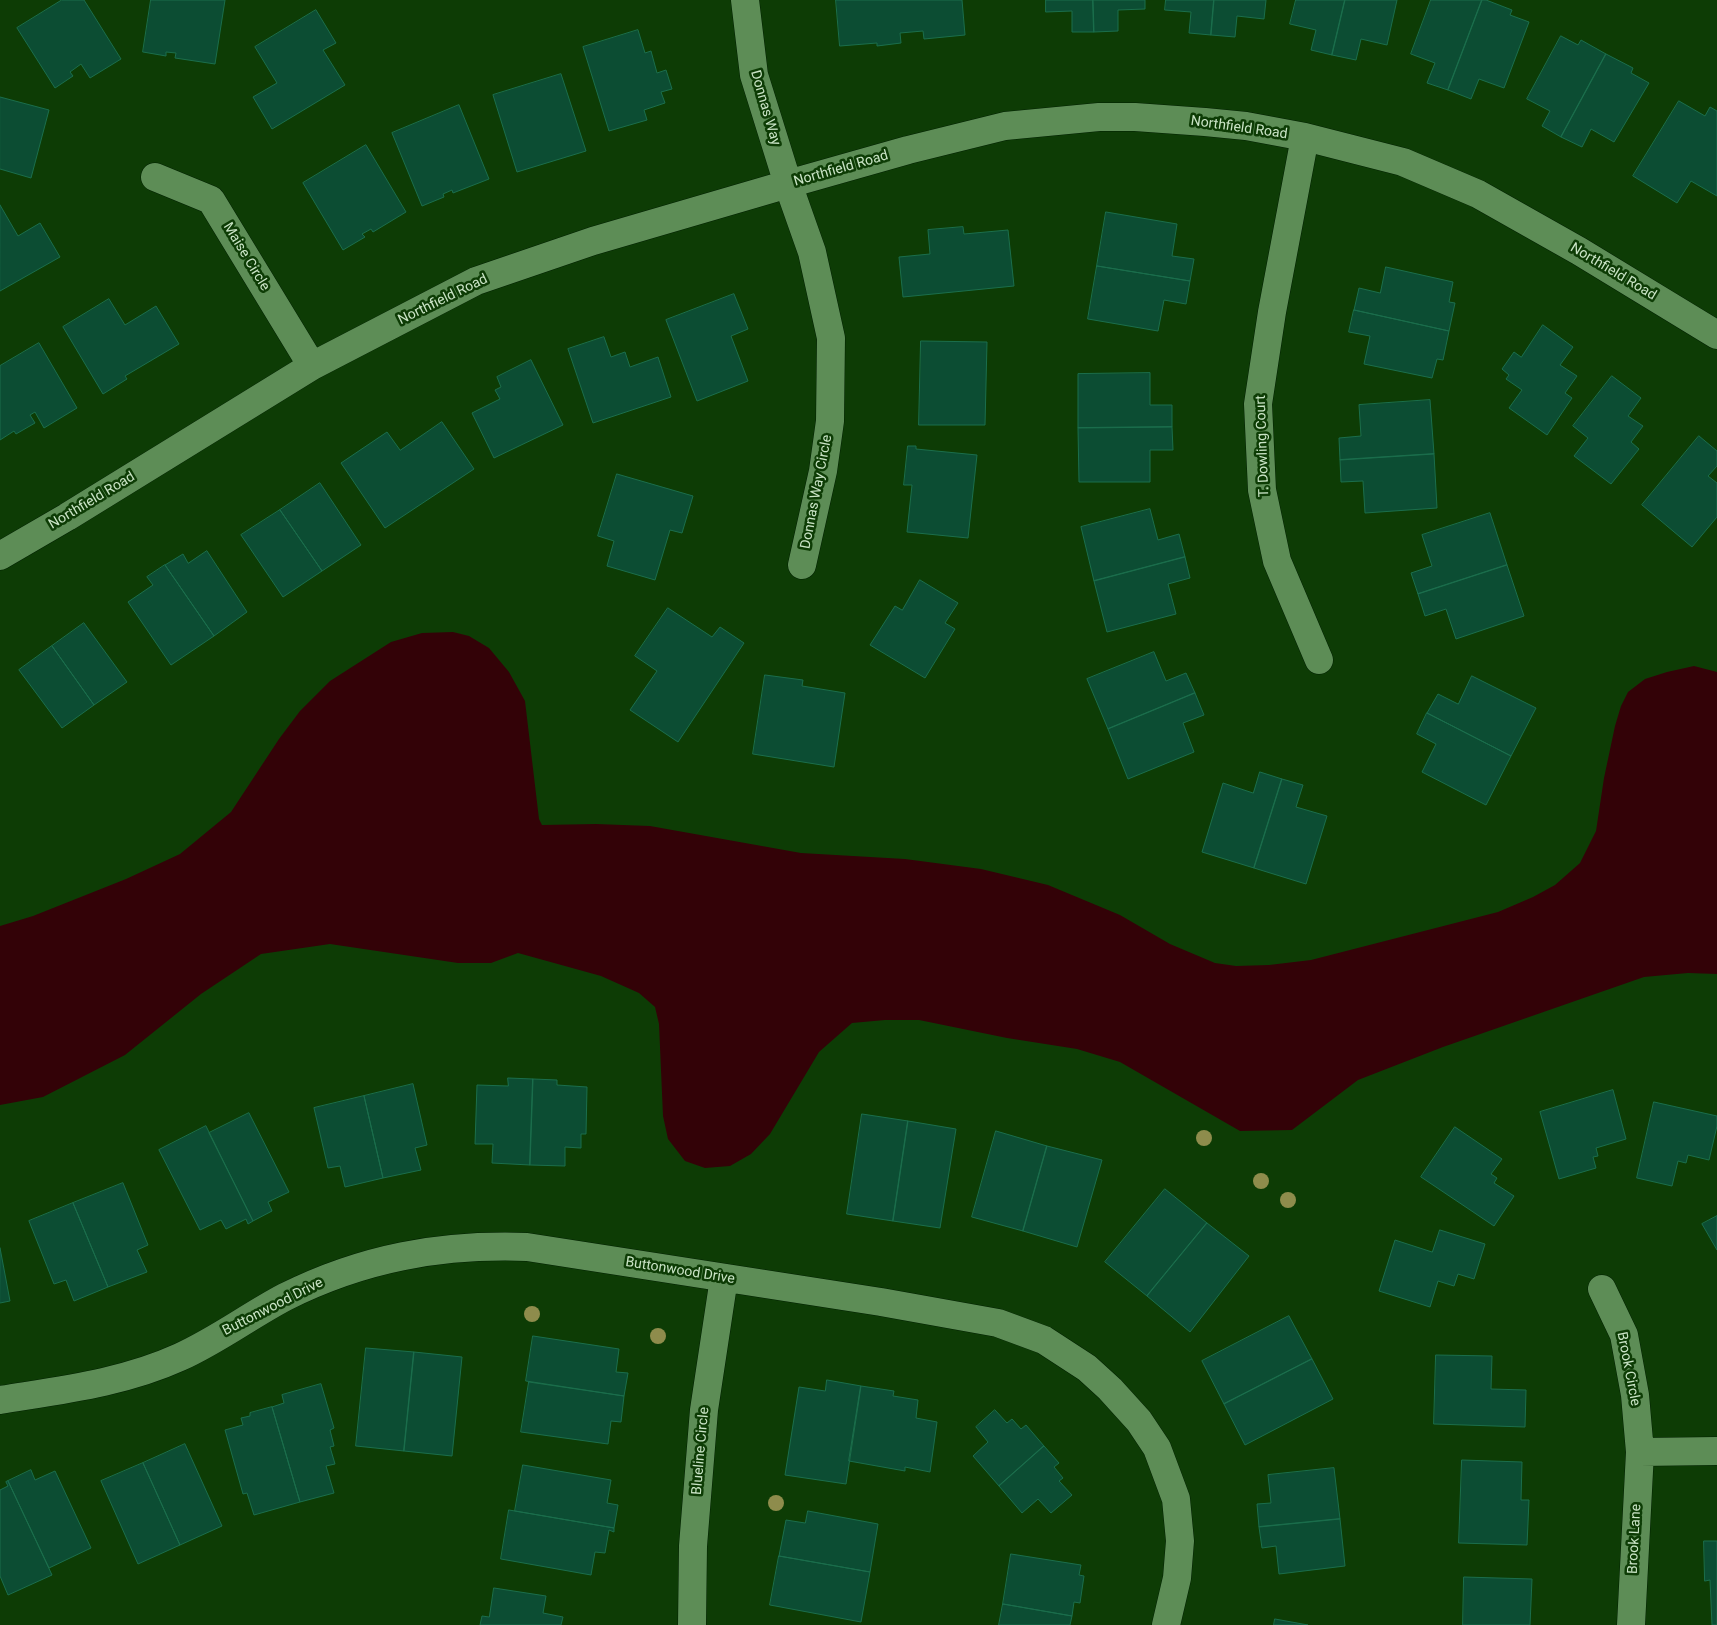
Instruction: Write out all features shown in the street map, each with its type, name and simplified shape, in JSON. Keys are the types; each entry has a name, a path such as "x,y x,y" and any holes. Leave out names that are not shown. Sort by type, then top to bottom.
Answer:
{"street":[{"name":"Donnas Way","path":"745,0 754,75 788,184"},
{"name":"Northfield Road","path":"0,556 67,517 312,366 476,281 593,241 908,150 1005,126 1099,117 1135,117 1246,126 1305,137 1403,162 1478,194 1579,250 1717,335"},
{"name":"T. Dowling Court","path":"1305,137 1272,312 1258,404 1262,490 1277,561 1319,660"},
{"name":"Maise Circle","path":"155,177 211,200 312,366"},
{"name":"Donnas Way Circle","path":"788,184 812,252 831,338 830,421 823,471 802,565"},
{"name":"Buttonwood Drive","path":"0,1400 107,1382 142,1372 181,1357 286,1297 345,1271 412,1254 488,1246 526,1247 881,1302 998,1323 1044,1340 1087,1368 1110,1389 1139,1421 1158,1448 1176,1499 1180,1541 1177,1578 1166,1625"},
{"name":"Blueline Circle","path":"692,1625 692,1546 704,1410 724,1278"},
{"name":"Brook Circle","path":"1602,1289 1624,1335 1635,1395 1640,1452"},
{"path":"1640,1452 1717,1451"},
{"name":"Brook Lane","path":"1631,1625 1640,1452"}],"shaded area":[{"path":"453,632 469,636 489,648 509,672 525,701 539,819 542,825 650,826 801,853 905,859 981,869 1048,885 1120,915 1170,944 1215,963 1236,966 1269,965 1311,960 1498,912 1555,885 1580,863 1596,831 1604,778 1615,726 1621,706 1628,692 1645,679 1667,672 1694,666 1717,672 1717,974 1688,973 1644,977 1443,1047 1358,1080 1292,1130 1240,1131 1120,1062 1077,1049 1007,1038 919,1020 885,1020 852,1023 819,1052 770,1134 751,1154 730,1166 705,1168 685,1161 668,1139 663,1116 659,1024 655,1007 639,993 601,976 518,953 491,963 458,963 330,944 261,954 201,994 125,1055 43,1097 0,1105 0,926 33,916 126,879 180,854 231,812 279,739 300,711 330,681 391,642 422,633"}],"building":[{"path":"62,0 84,0 121,59 90,78 81,64 70,72 73,76 55,88 17,28"},
{"path":"151,0 225,0 215,64 175,58 176,53 166,52 166,56 143,52"},
{"path":"836,0 962,0 965,35 924,39 923,31 900,33 901,43 877,46 877,43 840,46"},
{"path":"1046,0 1093,0 1094,32 1072,32 1072,11 1046,12"},
{"path":"1093,0 1145,0 1145,9 1118,10 1118,31 1094,32"},
{"path":"1166,0 1214,0 1211,35 1189,33 1191,12 1165,10"},
{"path":"1214,0 1266,0 1264,19 1237,16 1235,37 1211,35"},
{"path":"1296,0 1345,0 1332,55 1311,50 1316,30 1290,24"},
{"path":"1345,0 1397,0 1387,45 1361,39 1356,60 1332,55"},
{"path":"1431,0 1482,0 1448,90 1427,83 1435,63 1411,54"},
{"path":"1482,0 1512,10 1510,15 1529,22 1504,88 1479,79 1471,99 1448,90"},
{"path":"316,10 336,43 323,50 345,85 272,129 253,97 277,83 255,47"},
{"path":"638,30 645,53 651,51 657,73 666,70 672,89 661,92 665,103 644,110 647,120 609,131 583,47"},
{"path":"1561,36 1578,45 1581,40 1606,54 1561,137 1542,126 1550,111 1527,99"},
{"path":"1606,54 1633,68 1631,73 1649,83 1614,142 1591,129 1582,147 1561,137"},
{"path":"561,74 586,151 517,172 493,95"},
{"path":"0,97 49,110 31,178 0,169"},
{"path":"1679,101 1705,116 1710,107 1717,111 1717,196 1691,181 1677,203 1633,176"},
{"path":"459,105 489,179 453,193 452,190 443,194 444,197 422,206 392,133"},
{"path":"366,145 406,212 373,232 371,229 362,234 365,237 343,250 303,183"},
{"path":"0,205 18,236 40,223 60,257 0,291"},
{"path":"1106,212 1177,224 1172,256 1194,259 1190,281 1097,266"},
{"path":"963,227 964,234 1008,230 1014,286 903,297 899,257 930,254 928,230"},
{"path":"1097,266 1190,281 1186,304 1164,300 1158,331 1088,319"},
{"path":"1386,267 1453,282 1449,302 1455,303 1449,331 1354,310 1359,288 1380,293"},
{"path":"734,294 748,329 731,336 748,381 697,401 666,320"},
{"path":"109,299 125,325 156,306 179,344 125,376 127,379 103,394 63,327"},
{"path":"1354,310 1449,331 1443,360 1437,359 1432,378 1364,364 1370,336 1349,332"},
{"path":"1543,325 1573,347 1560,365 1577,376 1565,393 1572,398 1547,435 1509,408 1522,390 1506,379 1509,375 1502,369 1514,352 1521,357"},
{"path":"604,337 611,357 625,352 630,367 658,357 671,397 593,423 568,349"},
{"path":"921,341 987,342 985,425 919,425"},
{"path":"39,343 77,408 44,428 35,412 30,415 35,423 16,434 14,431 0,440 0,366"},
{"path":"531,360 563,425 494,458 472,413 500,399 495,390 501,387 497,377"},
{"path":"1150,373 1150,405 1172,405 1172,427 1078,428 1078,374"},
{"path":"1612,376 1641,398 1628,416 1643,426 1631,442 1639,449 1611,484 1574,456 1588,438 1573,426"},
{"path":"1430,400 1434,454 1340,460 1339,438 1361,436 1359,405"},
{"path":"442,422 474,469 385,528 341,463 387,432 400,450"},
{"path":"1172,427 1173,450 1150,450 1150,482 1079,482 1078,428"},
{"path":"1699,436 1717,451 1717,466 1708,476 1717,483 1717,517 1692,547 1642,505"},
{"path":"908,446 916,446 916,449 977,455 968,538 907,532 912,485 904,485"},
{"path":"1434,454 1437,508 1365,513 1363,481 1341,482 1340,460"},
{"path":"617,474 693,496 682,533 670,530 655,580 607,566 614,541 598,536"},
{"path":"320,483 361,545 322,571 280,510"},
{"path":"1150,509 1158,540 1179,534 1185,557 1094,581 1081,527"},
{"path":"280,510 322,571 283,597 241,535"},
{"path":"1490,513 1507,565 1418,594 1411,573 1432,566 1422,535"},
{"path":"207,551 247,612 214,636 165,565 183,554 188,563"},
{"path":"1185,557 1190,578 1168,584 1176,614 1107,632 1094,581"},
{"path":"165,565 214,636 171,665 128,602 153,585 147,577"},
{"path":"1507,565 1524,616 1456,639 1446,609 1425,616 1418,594"},
{"path":"920,580 958,603 945,623 955,629 925,678 870,645 895,606 902,610"},
{"path":"668,608 712,637 720,627 744,643 678,742 630,710 657,671 635,656"},
{"path":"84,623 127,682 94,705 52,646"},
{"path":"52,646 94,705 62,728 19,670"},
{"path":"1154,652 1166,681 1186,673 1195,693 1108,729 1087,679"},
{"path":"765,675 803,680 802,686 845,693 834,767 753,754"},
{"path":"1472,676 1536,708 1511,756 1427,713 1438,694 1458,704"},
{"path":"1195,693 1204,715 1183,723 1194,752 1128,779 1108,729"},
{"path":"1427,713 1511,756 1486,805 1422,772 1436,744 1417,734"},
{"path":"1260,772 1282,779 1254,868 1202,852 1223,783 1253,793"},
{"path":"1282,779 1303,785 1296,807 1327,816 1306,884 1254,868"},
{"path":"508,1078 533,1079 530,1165 492,1163 493,1144 475,1144 477,1085 508,1086"},
{"path":"533,1079 557,1080 557,1085 587,1087 586,1134 581,1134 581,1148 565,1147 565,1166 530,1165"},
{"path":"413,1084 427,1145 415,1148 421,1170 383,1178 364,1096"},
{"path":"1613,1090 1626,1139 1596,1148 1598,1156 1593,1157 1596,1168 1559,1179 1540,1112"},
{"path":"364,1096 383,1178 345,1187 340,1166 328,1168 314,1108"},
{"path":"1654,1102 1717,1116 1717,1126 1709,1160 1688,1155 1686,1163 1678,1161 1672,1186 1637,1178"},
{"path":"249,1113 289,1192 268,1202 272,1211 253,1221 209,1133"},
{"path":"862,1114 908,1121 893,1221 847,1214"},
{"path":"908,1121 956,1129 940,1228 893,1221"},
{"path":"206,1126 253,1221 248,1224 246,1219 226,1229 221,1220 200,1230 159,1150"},
{"path":"1455,1127 1502,1159 1491,1174 1497,1178 1494,1183 1514,1196 1494,1226 1421,1177"},
{"path":"996,1131 1047,1146 1023,1231 972,1217"},
{"path":"1047,1146 1102,1160 1077,1247 1023,1231"},
{"path":"123,1183 148,1245 137,1250 147,1272 108,1287 73,1203"},
{"path":"1165,1189 1207,1223 1147,1296 1105,1262"},
{"path":"73,1203 108,1287 74,1301 66,1280 54,1284 29,1221"},
{"path":"1717,1216 1717,1250 1702,1224"},
{"path":"1207,1223 1249,1256 1190,1332 1147,1296"},
{"path":"1440,1230 1485,1244 1474,1279 1458,1274 1454,1286 1438,1281 1430,1307 1379,1291 1395,1240 1432,1252"},
{"path":"0,1248 10,1301 0,1303"},
{"path":"1289,1316 1312,1359 1224,1404 1202,1361"},
{"path":"533,1336 619,1349 616,1372 628,1373 624,1396 526,1381"},
{"path":"366,1348 414,1352 404,1451 356,1446"},
{"path":"414,1352 462,1357 452,1456 404,1451"},
{"path":"1436,1355 1492,1356 1491,1389 1526,1390 1525,1427 1434,1424"},
{"path":"1312,1359 1333,1399 1245,1445 1224,1404"},
{"path":"827,1380 861,1386 846,1484 785,1475 799,1387 825,1391"},
{"path":"529,1382 624,1396 621,1422 611,1421 608,1444 521,1432"},
{"path":"321,1384 334,1428 330,1430 334,1446 330,1447 335,1464 326,1466 334,1493 300,1502 272,1407 284,1403 282,1395"},
{"path":"861,1386 894,1391 893,1396 918,1400 916,1418 937,1422 930,1472 905,1467 905,1471 849,1461"},
{"path":"272,1407 300,1502 254,1515 247,1493 243,1494 225,1430 243,1425 241,1418 250,1416 250,1413"},
{"path":"995,1410 1007,1423 1012,1419 1021,1429 1026,1425 1044,1446 999,1486 973,1456 988,1442 976,1427"},
{"path":"185,1444 222,1526 180,1545 143,1463"},
{"path":"1044,1446 1059,1463 1054,1467 1063,1478 1059,1481 1072,1495 1051,1513 1038,1499 1022,1513 999,1486"},
{"path":"1462,1460 1522,1462 1521,1500 1529,1500 1527,1545 1459,1543"},
{"path":"143,1463 180,1545 138,1564 101,1481"},
{"path":"523,1465 611,1480 607,1503 618,1505 614,1528 515,1511"},
{"path":"1334,1468 1340,1519 1259,1527 1257,1504 1271,1503 1268,1475"},
{"path":"31,1470 35,1480 55,1471 91,1548 49,1568 8,1481"},
{"path":"8,1481 52,1575 8,1595 0,1576 0,1490 8,1486 6,1482"},
{"path":"509,1510 614,1528 614,1532 609,1530 605,1553 595,1552 591,1575 501,1559"},
{"path":"808,1511 878,1524 870,1572 779,1556 786,1520 805,1523"},
{"path":"1340,1519 1345,1566 1279,1574 1276,1546 1262,1548 1259,1527"},
{"path":"1704,1541 1717,1541 1717,1625 1712,1625 1710,1580 1705,1581"},
{"path":"1011,1554 1081,1565 1079,1575 1084,1576 1080,1603 1074,1602 1072,1616 1003,1604"},
{"path":"779,1556 870,1572 861,1622 770,1605"},
{"path":"1464,1577 1532,1579 1530,1625 1463,1625"},
{"path":"494,1588 546,1596 543,1613 563,1617 561,1625 480,1625 482,1616 489,1617"},
{"path":"1003,1604 1072,1616 1070,1625 999,1625"},
{"path":"1275,1619 1308,1625 1274,1625"}]}
